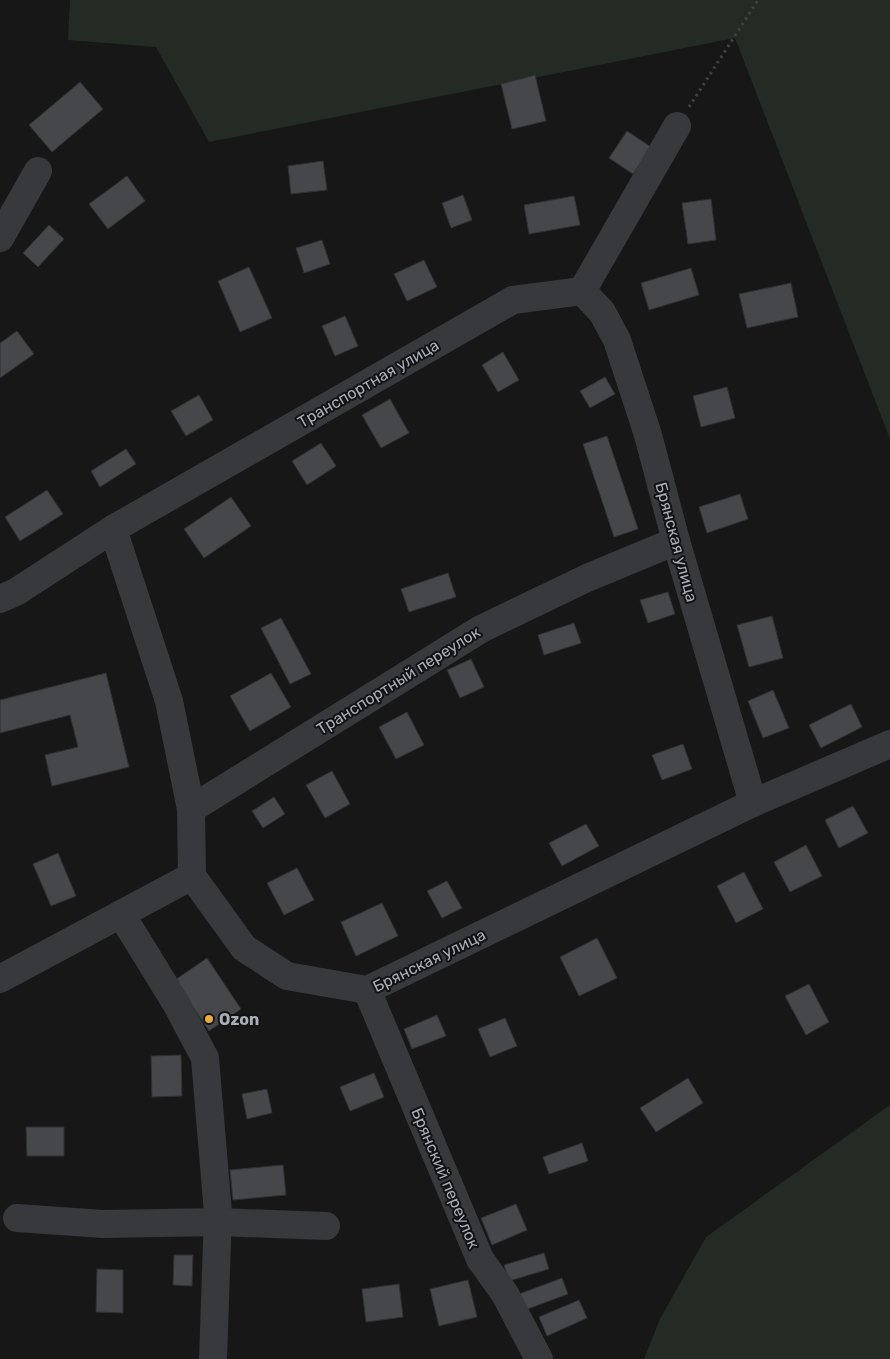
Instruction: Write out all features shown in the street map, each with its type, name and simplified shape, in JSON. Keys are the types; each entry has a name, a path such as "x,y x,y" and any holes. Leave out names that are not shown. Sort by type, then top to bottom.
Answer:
{"street":[{"path":"582,291 678,126"},
{"path":"0,238 8,208 38,171"},
{"name":"Транспортная улица","path":"0,599 16,592 113,529 514,300 582,291"},
{"name":"Брянская улица","path":"582,291 602,312 617,340 648,435 676,541 753,802"},
{"path":"0,980 192,876 191,809 169,702 113,529"},
{"name":"Транспортный переулок","path":"191,809 481,629 587,578 676,541"},
{"name":"Брянская улица","path":"192,876 244,948 287,976 367,990 753,802 890,744"},
{"path":"121,914 177,1005 205,1058 218,1213 213,1359"},
{"name":"Брянский переулок","path":"367,990 480,1259 505,1294 539,1359"},
{"path":"17,1218 104,1224 218,1222 326,1226"}],"path":[{"path":"678,126 758,0"}],"shaded area":[{"path":"70,0 890,0 890,439 735,38 209,142 156,47 68,40"},
{"path":"890,1105 890,1359 644,1359 660,1319 706,1237"}],"building":[{"path":"535,75 546,121 512,129 501,84"},
{"path":"80,82 103,109 52,152 29,125"},
{"path":"627,131 651,147 633,174 609,158"},
{"path":"323,161 327,190 291,194 288,166"},
{"path":"127,176 145,201 108,229 89,204"},
{"path":"463,195 472,220 451,228 442,203"},
{"path":"574,196 580,225 529,234 524,205"},
{"path":"711,199 716,240 688,244 682,203"},
{"path":"49,225 64,239 38,267 23,253"},
{"path":"322,240 330,264 304,273 296,248"},
{"path":"424,260 437,287 407,301 394,274"},
{"path":"249,267 272,318 240,332 218,281"},
{"path":"691,268 699,295 649,310 641,283"},
{"path":"791,283 798,317 747,328 739,294"},
{"path":"345,316 358,346 335,356 322,326"},
{"path":"17,331 34,354 0,378 0,343"},
{"path":"503,352 519,380 498,392 482,365"},
{"path":"605,377 615,394 590,408 580,391"},
{"path":"727,387 735,418 701,427 693,396"},
{"path":"199,395 213,420 186,436 171,411"},
{"path":"390,399 409,433 381,448 362,415"},
{"path":"607,436 638,529 614,537 583,444"},
{"path":"321,443 336,466 307,485 292,461"},
{"path":"126,449 136,464 100,487 91,471"},
{"path":"47,490 63,514 20,541 5,517"},
{"path":"740,494 748,519 707,533 699,507"},
{"path":"231,497 251,526 204,558 184,529"},
{"path":"448,573 456,597 409,612 401,589"},
{"path":"668,592 675,614 648,623 640,600"},
{"path":"772,616 783,658 749,667 737,625"},
{"path":"281,618 311,674 290,684 261,628"},
{"path":"574,623 581,643 544,655 538,635"},
{"path":"471,659 484,687 460,698 447,670"},
{"path":"106,673 129,767 52,786 45,755 78,747 70,715 0,733 0,700"},
{"path":"271,673 291,707 250,731 230,696"},
{"path":"773,690 789,728 763,738 748,701"},
{"path":"851,704 862,727 821,748 809,725"},
{"path":"407,712 424,745 396,759 379,727"},
{"path":"683,744 692,769 662,780 652,755"},
{"path":"332,771 350,804 325,818 306,785"},
{"path":"274,797 285,814 263,828 252,811"},
{"path":"853,806 868,833 839,848 825,820"},
{"path":"586,824 599,846 562,866 549,843"},
{"path":"806,845 822,876 790,892 774,862"},
{"path":"58,853 76,896 51,906 33,864"},
{"path":"297,868 314,900 284,915 267,883"},
{"path":"744,872 763,909 736,923 717,886"},
{"path":"447,881 462,908 442,918 427,891"},
{"path":"382,903 398,936 356,956 341,922"},
{"path":"597,938 617,978 579,996 560,957"},
{"path":"207,958 241,1009 209,1031 175,980"},
{"path":"809,984 829,1022 806,1035 785,996"},
{"path":"437,1015 446,1036 412,1049 404,1029"},
{"path":"505,1018 517,1046 490,1057 478,1029"},
{"path":"181,1055 182,1096 152,1097 151,1056"},
{"path":"374,1073 384,1097 350,1111 340,1087"},
{"path":"688,1078 703,1103 656,1132 640,1108"},
{"path":"267,1089 272,1113 247,1119 242,1094"},
{"path":"26,1127 64,1127 64,1156 27,1156"},
{"path":"582,1143 588,1161 549,1174 543,1157"},
{"path":"283,1165 286,1195 233,1200 230,1170"},
{"path":"516,1204 527,1230 492,1245 481,1218"},
{"path":"544,1253 549,1269 509,1281 504,1265"},
{"path":"174,1255 193,1255 192,1286 173,1285"},
{"path":"97,1269 123,1270 123,1313 96,1312"},
{"path":"562,1278 568,1294 525,1310 519,1294"},
{"path":"468,1280 477,1317 439,1326 430,1289"},
{"path":"399,1284 403,1317 366,1322 362,1289"},
{"path":"579,1300 587,1318 547,1336 539,1317"}],"place":[{"name":"Ozon","path":"209,1019"}]}
